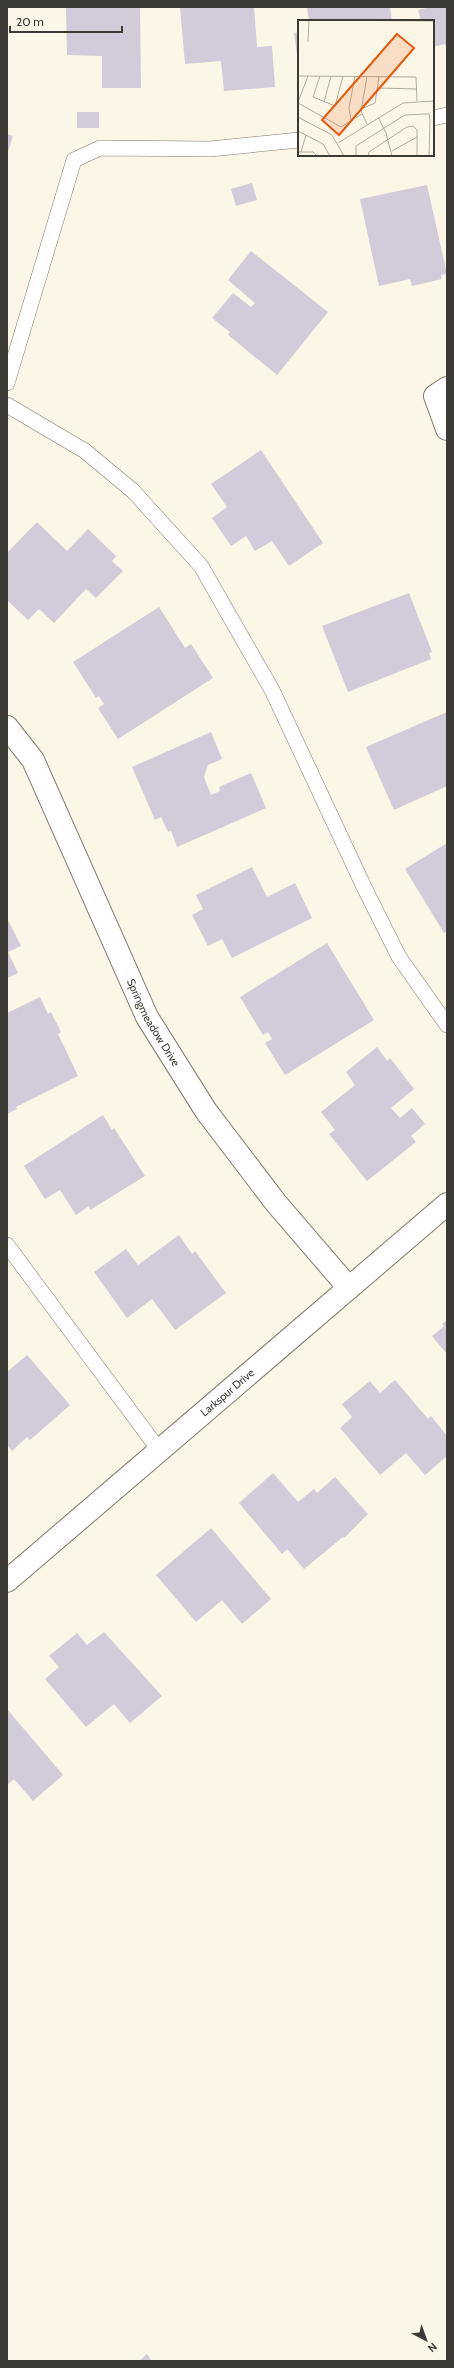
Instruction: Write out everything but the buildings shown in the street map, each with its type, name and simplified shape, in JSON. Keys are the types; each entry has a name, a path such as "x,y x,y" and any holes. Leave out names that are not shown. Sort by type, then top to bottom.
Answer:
{"street":[{"path":"447,388 435,396 447,429"},
{"name":"Springmeadow Drive","path":"7,726 33,760 147,1016 206,1111 276,1204 349,1288"},
{"name":"Larkspur Drive","path":"7,1581 447,1204"}],"lane":[{"path":"434,118 447,115"},
{"path":"7,383 74,160 100,148 210,149 298,140"},
{"path":"7,406 91,456 133,491 201,566 272,690 364,887 399,957 447,1025"},
{"path":"10,1255 159,1450"}]}
